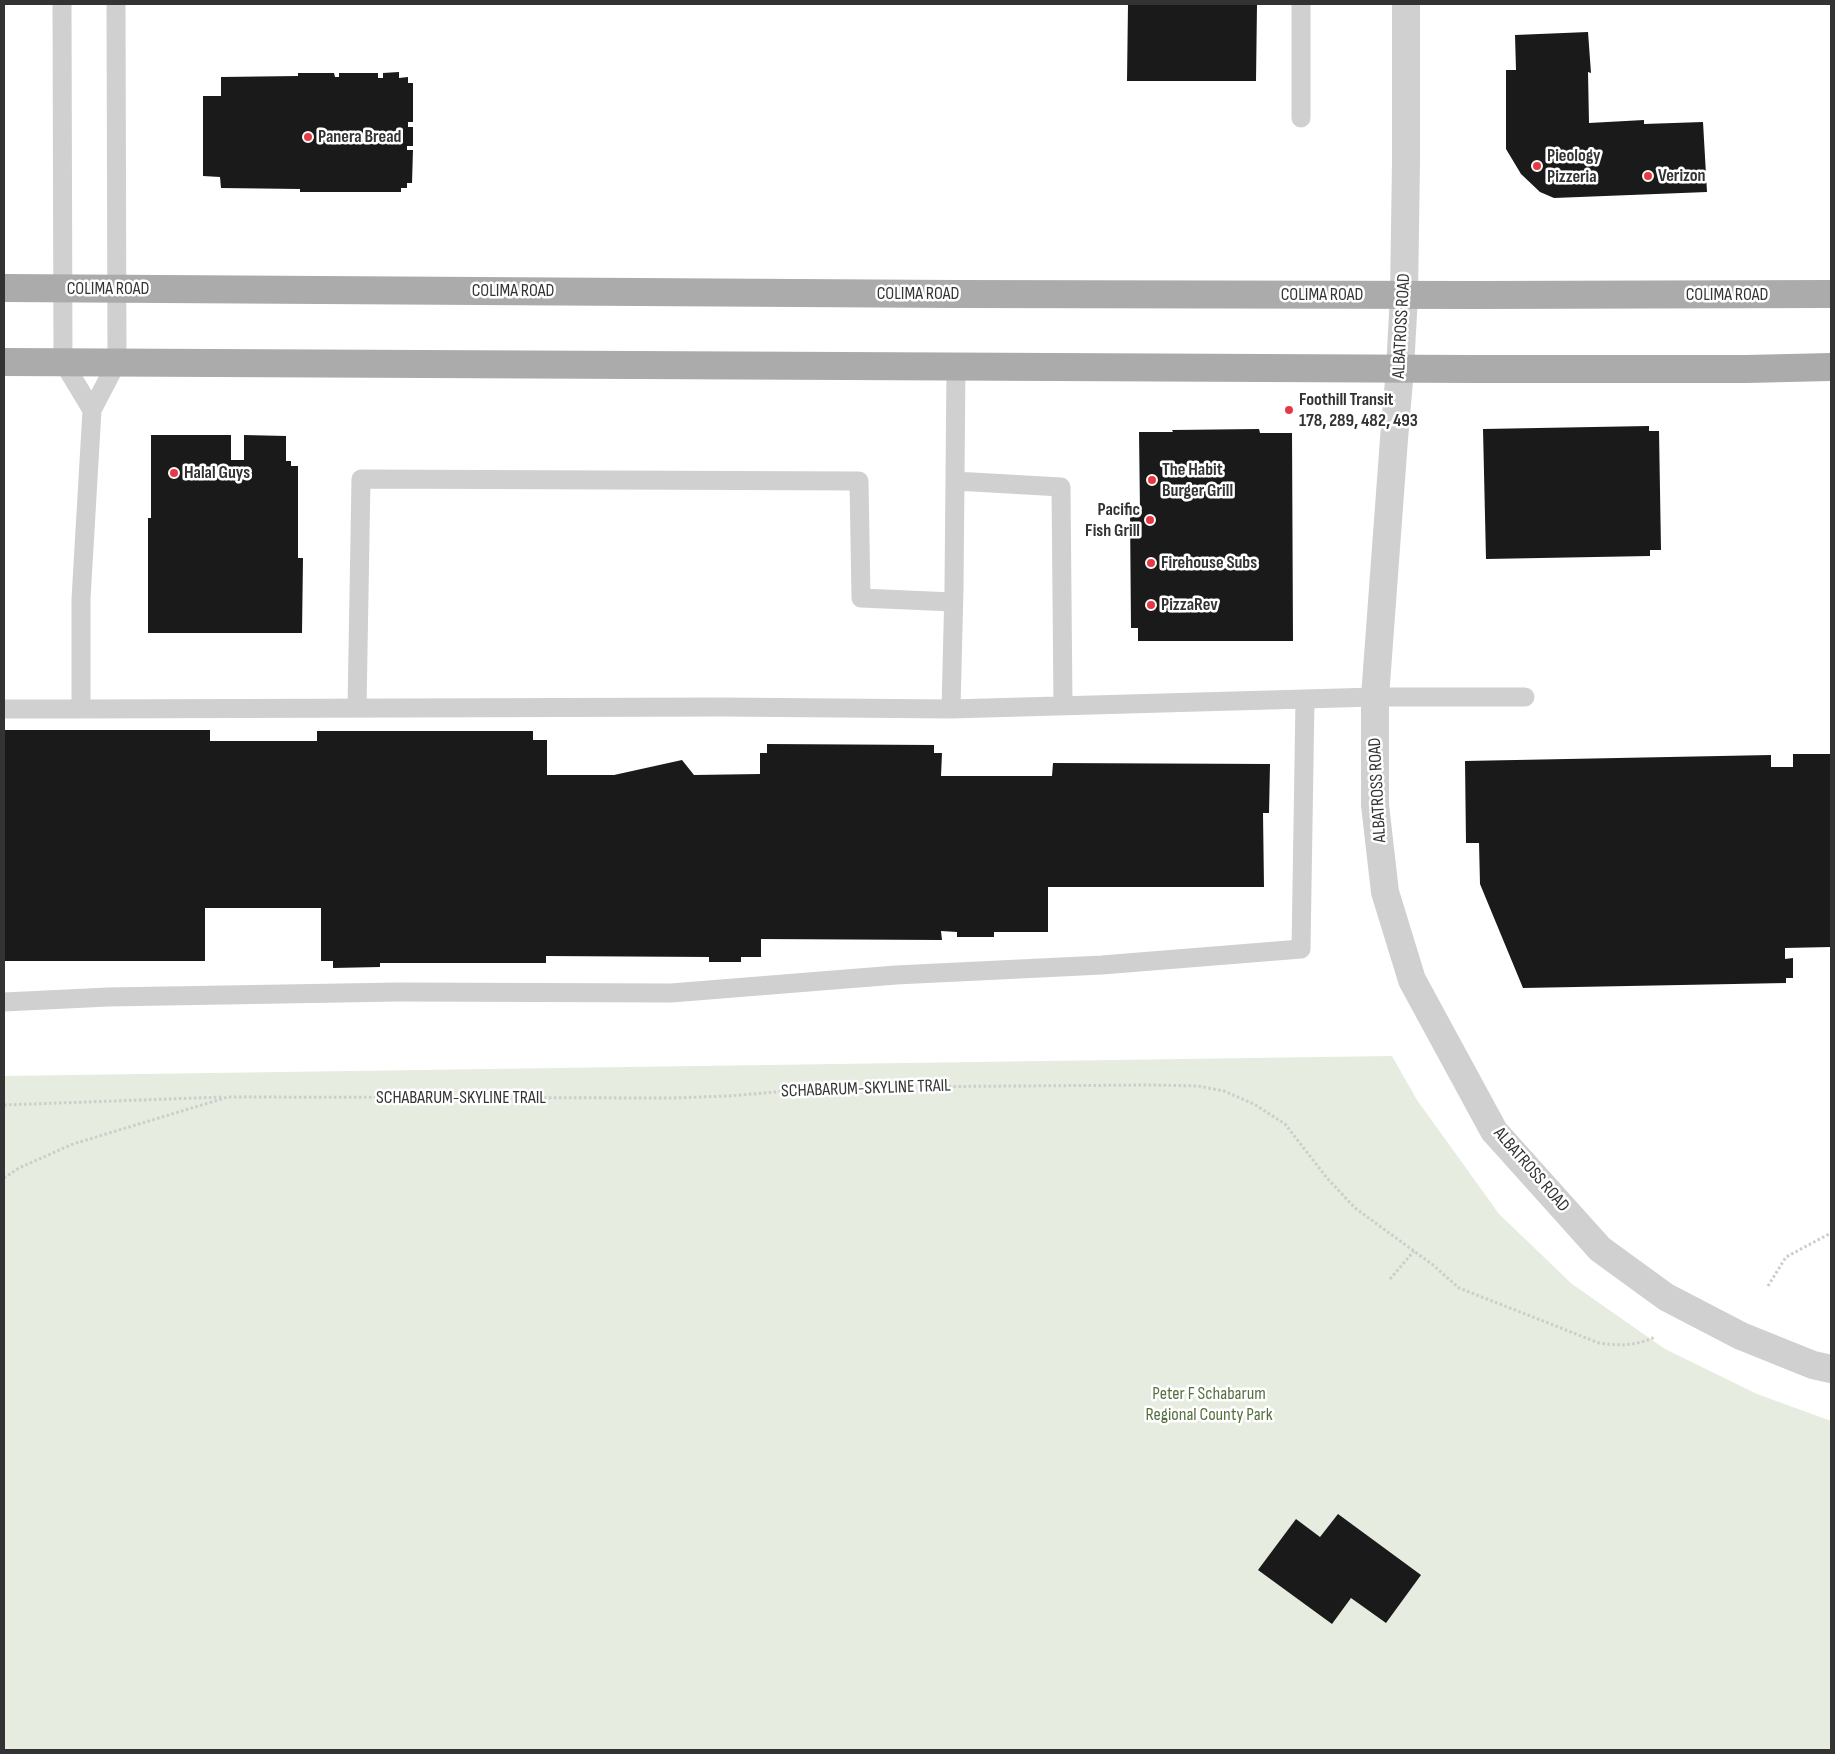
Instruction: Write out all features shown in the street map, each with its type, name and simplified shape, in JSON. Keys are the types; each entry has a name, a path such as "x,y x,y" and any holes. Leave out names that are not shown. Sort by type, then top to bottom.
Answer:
{"main road":[{"name":"COLIMA ROAD","path":"4,288 954,294 1831,294"},
{"path":"4,362 1400,369 1726,369 1831,367"}],"street":[{"name":"ALBATROSS ROAD","path":"1406,4 1404,295 1375,697 1375,805 1386,892 1412,980 1494,1130 1600,1249 1666,1297 1741,1336 1813,1365 1831,1370"}],"lane":[{"path":"62,4 63,362 92,410"},
{"path":"80,709 81,599 92,410 117,362 116,4"},
{"path":"1301,4 1301,118"},
{"path":"951,709 956,366"},
{"path":"357,708 361,480 859,481 861,598 953,602"},
{"path":"955,482 1061,487 1063,706"},
{"path":"4,709 722,707 951,709 1375,697 1525,697"},
{"path":"4,1002 108,996 399,992 671,993 896,975 1102,965 1301,949 1304,699"}],"path":[{"name":"SCHABARUM-SKYLINE TRAIL","path":"4,1178 19,1168 73,1144 228,1097 662,1098 729,1096 811,1089 883,1087 1198,1086 1224,1091 1254,1104 1285,1124 1327,1178 1355,1208 1414,1251 1459,1288 1599,1343 1621,1346 1640,1344 1655,1337"},
{"path":"4,1105 228,1097"},
{"path":"1768,1286 1786,1257 1831,1234"},
{"path":"1390,1279 1414,1251"}],"green space":[{"name":"Peter F Schabarum Regional County Park","path":"1392,1056 1417,1100 1499,1214 1572,1284 1665,1349 1757,1394 1831,1421 1831,1750 4,1750 4,1076"}],"building":[{"path":"1128,4 1257,4 1256,81 1127,81"},
{"path":"1588,32 1591,73 1588,72 1589,123 1644,120 1644,124 1703,122 1707,192 1554,198 1540,192 1521,174 1506,149 1506,70 1516,70 1515,35"},
{"name":"Panera Bread","path":"399,72 399,78 408,77 408,83 413,83 413,122 408,122 408,127 413,127 413,146 407,146 407,150 413,150 412,183 407,183 407,188 401,188 401,192 300,192 300,189 221,188 220,177 203,176 203,96 221,96 221,77 298,76 298,73 334,73 335,77 339,77 339,73 378,73 378,78 383,78 383,73"},
{"path":"1649,426 1649,431 1659,431 1661,550 1650,550 1650,556 1486,559 1483,429"},
{"path":"1259,429 1260,433 1292,433 1293,641 1138,641 1138,628 1131,628 1130,511 1140,511 1139,432"},
{"path":"151,435 231,435 231,460 244,460 244,435 286,436 286,461 291,461 291,466 298,466 298,558 303,558 302,633 148,633 148,518 151,518"},
{"path":"4,730 210,730 210,741 317,741 317,731 533,731 533,740 547,740 547,775 614,775 682,760 694,775 760,774 760,753 767,753 767,744 934,745 934,753 942,753 941,776 1052,776 1053,763 1270,764 1269,813 1263,813 1264,887 1048,887 1048,932 994,932 994,937 957,937 957,932 941,931 942,940 761,939 761,957 741,957 741,962 709,962 709,957 546,956 546,963 380,963 380,967 333,968 333,961 321,961 321,908 205,908 205,961 4,961"},
{"path":"1793,754 1831,754 1831,947 1785,948 1785,959 1793,958 1793,978 1786,978 1786,983 1523,988 1480,884 1479,843 1466,843 1465,761 1771,755 1771,767 1793,767"},
{"path":"1338,1514 1421,1575 1386,1623 1351,1598 1332,1624 1258,1570 1296,1519 1320,1537"}],"place":[{"name":"Panera Bread","path":"308,137"},
{"name":"Pieology Pizzeria","path":"1537,166"},
{"name":"Verizon","path":"1648,176"},
{"name":"Foothill Transit 178, 289, 482, 493","path":"1289,410"},
{"name":"Halal Guys","path":"174,473"},
{"name":"The Habit Burger Grill","path":"1152,480"},
{"name":"Pacific Fish Grill","path":"1150,520"},
{"name":"Firehouse Subs","path":"1151,563"},
{"name":"PizzaRev","path":"1151,605"}]}
